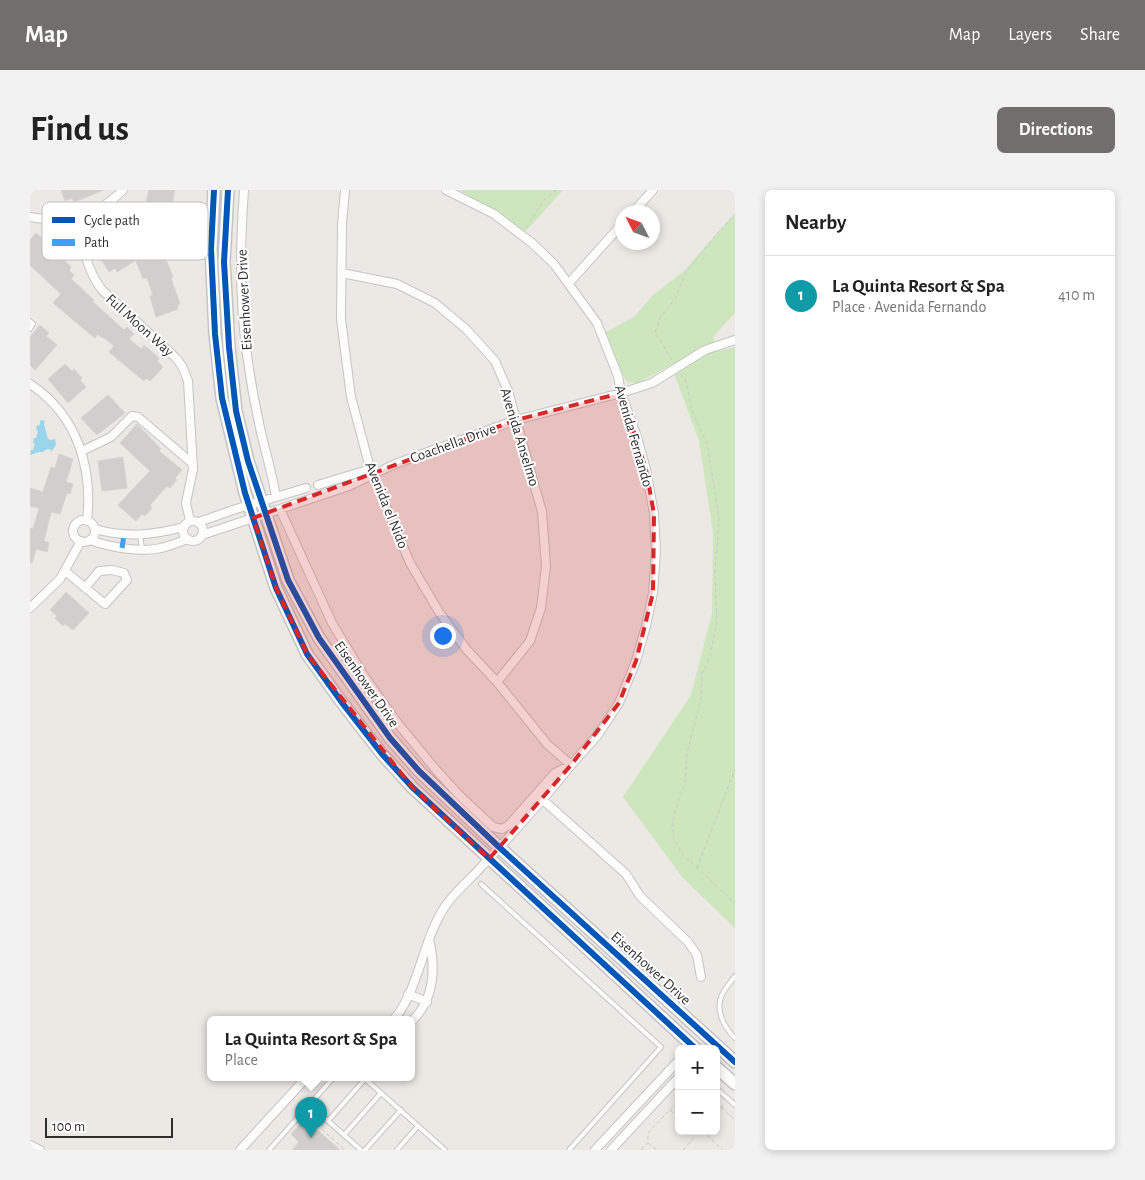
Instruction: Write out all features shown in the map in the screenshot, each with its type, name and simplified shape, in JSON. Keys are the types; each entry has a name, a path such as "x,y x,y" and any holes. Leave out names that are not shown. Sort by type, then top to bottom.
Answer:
{"main road":[{"name":"Eisenhower Drive","path":"214,190 211,249 215,334 222,398 249,505 276,588 307,654 343,704 412,787 689,1045"},
{"name":"Eisenhower Drive","path":"228,190 224,262 236,411 248,461 288,580 319,638 396,745 419,771 707,1041 735,1062"},
{"path":"720,1071 735,1084"}],"street":[{"path":"110,202 123,190"},
{"name":"Eisenhower Drive","path":"244,190 241,234 241,291 247,354 258,422 276,497"},
{"name":"Avenida el Nido","path":"345,190 342,224 341,319 352,397 372,471 410,563 434,604 467,650 497,682 547,744 571,765"},
{"name":"Avenida Fernando","path":"397,1016 444,907 543,800 597,736 619,703 636,661 646,626 652,593 656,551 654,514 646,469 618,376 597,323 554,264 532,243 494,214 446,190"},
{"path":"639,205 653,190"},
{"path":"569,283 615,232"},
{"name":"Full Moon Way","path":"86,260 92,277 97,284 167,348 183,368 188,381 193,464 192,482 188,490 186,504 187,524"},
{"name":"Avenida Anselmo","path":"342,273 397,284 435,303 466,329 495,361 508,391 542,512 546,566 541,608 530,642 497,682"},
{"name":"Coachella Drive","path":"318,484 395,464 516,420 622,393 652,383 705,350 735,340"},
{"path":"30,384 46,394 62,415 82,451 87,472 87,521"},
{"path":"82,451 112,437 132,416 138,417 193,464"},
{"name":"Coachella Drive","path":"86,541 108,546 159,549 188,539 196,540 202,535 334,490 372,471"},
{"path":"95,529 108,533 140,536 161,533 306,488"},
{"name":"Eisenhower Drive","path":"280,509 332,623 364,676 399,725 437,771 493,827"},
{"path":"30,608 60,579 86,541 94,536 95,529 87,521 80,522 74,530 76,537 86,541"},
{"path":"199,522 203,529 202,535"},
{"path":"187,524 184,535 188,539"},
{"path":"65,571 85,588 105,604 127,580 124,573 112,570 99,571 85,588"},
{"name":"Avenida Fernando","path":"493,827 502,829 509,825 555,773 571,765"},
{"path":"543,800 621,869 640,896 688,942 697,955 701,977"},
{"path":"415,1017 427,1002 431,990 433,956 429,939"},
{"path":"408,994 427,1002"},
{"path":"595,1150 675,1064"},
{"path":"240,1150 303,1081"},
{"path":"611,1150 675,1081"}],"lane":[{"path":"30,321 33,324 30,329"},
{"path":"330,480 334,490"},
{"path":"140,536 142,549"},
{"path":"481,884 661,1047 569,1150"},
{"path":"735,976 722,996 719,1010 723,1022 735,1038"},
{"path":"269,1150 331,1081"},
{"path":"328,1121 361,1081"},
{"path":"367,1081 445,1150"},
{"path":"652,1089 660,1097"},
{"path":"718,1090 735,1105"},
{"path":"344,1135 381,1093"},
{"path":"310,1105 361,1150"},
{"path":"365,1150 401,1110"},
{"path":"397,1150 418,1126"}],"path":[{"path":"524,230 543,201 556,190"},
{"path":"735,214 709,242 686,272 675,299 660,318 655,332 687,384 692,411 707,444 720,518 715,571 717,621 710,656 702,674 701,700 687,753 685,783 672,824 674,839 683,855 735,903"},
{"path":"697,869 735,769"},
{"path":"728,1099 721,1108 735,1120"},
{"path":"640,1150 648,1142 648,1133 675,1104"},
{"path":"669,1110 675,1115"},
{"path":"303,1112 345,1150"},
{"path":"683,1150 696,1135"},
{"path":"706,1135 723,1150"},
{"path":"648,1142 657,1150"}],"highlighted area":[{"path":"621,393 646,469 654,514 653,593 636,661 619,703 571,765 489,859 412,787 307,654 276,588 253,518 516,420"}],"green space":[{"path":"459,190 563,190 525,232 504,216"},
{"path":"735,213 735,313 713,337 719,351 735,347 735,928 683,878 623,797 691,695 712,613 713,532 699,441 671,365 638,383 627,382 606,332 634,317 652,296 684,271"}],"water":[{"path":"41,420 45,421 48,439 55,439 56,445 51,452 50,449 30,455 35,444 33,443 38,431 36,430 37,425 39,426"}],"building":[{"path":"61,190 104,190 74,202 72,198 65,201"},
{"path":"149,190 175,190 172,202 146,202"},
{"path":"36,233 42,238 42,260 64,260 71,267 69,270 74,275 71,279 94,300 93,302 124,330 127,327 134,334 129,339 141,349 144,345 159,358 157,361 163,367 150,381 146,378 144,381 109,352 114,346 103,337 98,334 95,338 53,303 61,294 30,265 30,240"},
{"path":"102,260 136,260 117,272 115,268 109,272"},
{"path":"166,260 180,304 177,305 178,309 156,317 150,296 153,295 147,278 143,279 136,261"},
{"path":"40,325 49,333 46,336 57,345 35,370 30,365 30,337"},
{"path":"65,364 72,371 74,369 82,378 80,380 86,387 68,403 48,379"},
{"path":"108,395 125,413 97,435 81,418"},
{"path":"137,424 161,449 159,451 182,470 170,488 167,486 150,505 152,508 145,516 142,514 136,521 118,505 150,471 120,443"},
{"path":"59,454 73,459 66,482 73,484 70,494 67,493 60,514 51,512 44,541 49,543 47,552 36,549 32,563 30,563 30,528 33,529 39,508 30,506 30,488 43,492 51,467 55,468"},
{"path":"123,457 127,488 102,491 98,461"},
{"path":"66,592 89,613 73,630 65,624 63,626 55,618 57,616 50,610"},
{"path":"305,1119 340,1150 292,1150 299,1142 291,1134"}],"marked path":[{"path":"122,548 124,535"}],"cycle path":[{"path":"214,190 211,249 215,334 222,398 245,493 276,588 307,654 382,754 412,787 692,1045"},
{"path":"228,190 224,262 229,347 236,411 248,461 288,580 319,638 390,738 419,771 499,847 735,1062"}],"place":[{"name":"La Quinta Resort & Spa","path":"311,1138"}]}
